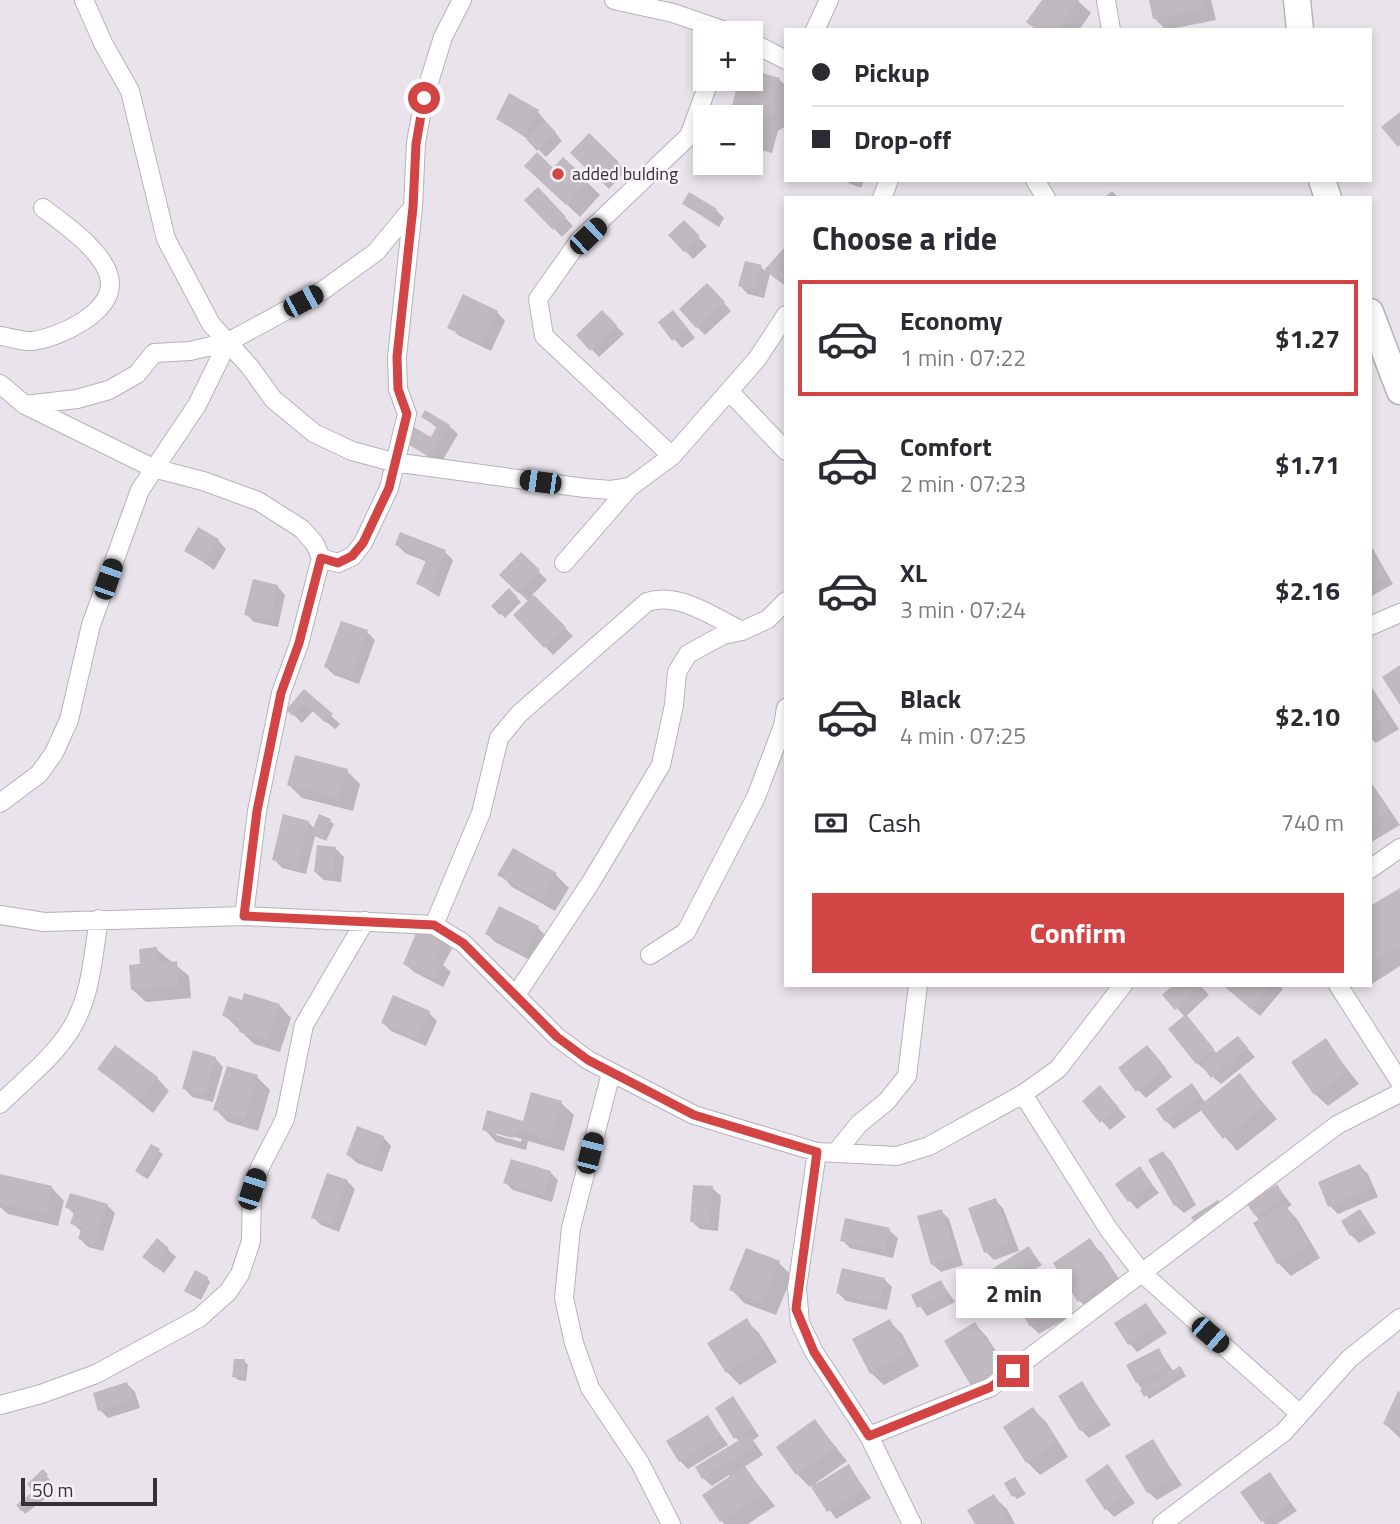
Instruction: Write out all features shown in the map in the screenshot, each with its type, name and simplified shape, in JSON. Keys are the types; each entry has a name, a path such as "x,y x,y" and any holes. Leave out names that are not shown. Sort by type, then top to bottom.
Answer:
{"street":[{"path":"84,0 103,43 130,91 166,239 211,324 273,399 298,422 352,451 393,462 586,488 611,490 630,487"},
{"path":"2,389 25,405 153,468 203,481 258,501 302,528 321,558 338,563 352,556 363,543 389,488 393,462 407,414 398,389 397,357 413,207 416,144 424,98 443,37 462,0"},
{"path":"614,0 673,13 695,21"},
{"path":"817,28 829,0"},
{"path":"1106,0 1111,28"},
{"path":"1297,0 1300,28"},
{"path":"763,48 784,59"},
{"path":"673,456 544,336 538,299 579,241 684,142 697,120 706,91"},
{"path":"25,405 77,399 108,390 137,374 154,353 190,351 228,342 322,291 376,252 413,207"},
{"path":"0,336 31,341 90,319 104,302 110,283 102,261 78,235 43,208"},
{"path":"1372,317 1400,391"},
{"path":"565,564 630,487 673,456 757,359 784,318"},
{"path":"0,803 39,774 64,731 91,625 140,490 197,405 228,342"},
{"path":"729,391 784,449"},
{"path":"244,916 255,821 279,702 299,643 321,558"},
{"path":"434,925 481,813 499,738 519,714 647,602 669,599 692,606 742,631"},
{"path":"516,996 591,882 661,765 674,705 677,672 688,654 723,635 742,631 768,619 784,603"},
{"path":"1372,625 1400,613"},
{"path":"650,955 686,932 756,797 784,720"},
{"path":"1372,868 1400,848"},
{"path":"0,915 44,922 244,916 434,925 463,943 573,1051 694,1115 817,1152 897,1156 929,1146 1023,1094 1058,1069 1121,987"},
{"path":"0,1104 64,1040 76,1020 86,991 99,919"},
{"path":"0,1405 41,1394 96,1374 192,1322 228,1292 240,1274 251,1241 252,1189 260,1167 285,1119 304,1025 365,921"},
{"path":"837,1152 859,1124 887,1101 907,1076 918,987"},
{"path":"1339,987 1400,1082"},
{"path":"611,1073 571,1228 564,1298 574,1343 590,1388 640,1464 671,1524"},
{"path":"869,1436 991,1387 1337,1125 1400,1093"},
{"path":"1023,1094 1110,1230 1143,1274 1299,1413"},
{"path":"817,1152 796,1309 814,1352 869,1436 912,1524"},
{"path":"1162,1524 1284,1432 1349,1359 1400,1318"}],"building":[{"path":"1042,0 1079,0 1058,28 1034,28 1026,22"},
{"path":"1149,0 1202,0 1204,8 1153,19"},
{"path":"763,73 780,78 774,101 779,105 771,117 766,118 763,130 763,105 732,105 736,91 763,91"},
{"path":"509,93 539,110 525,136 496,119"},
{"path":"1400,112 1400,145 1398,147 1381,127"},
{"path":"544,120 556,132 537,151 526,139"},
{"path":"589,133 619,162 600,182 570,153"},
{"name":"added bulding","path":"537,152 553,168 563,157 589,181 566,205 524,166"},
{"path":"538,187 566,217 553,230 524,200"},
{"path":"689,192 717,209 710,220 682,204"},
{"path":"684,220 700,236 684,252 668,235"},
{"path":"784,248 784,285 764,270"},
{"path":"745,261 762,265 755,291 738,286"},
{"path":"707,283 725,302 696,328 679,309"},
{"path":"463,294 498,311 482,344 447,328"},
{"path":"602,310 617,325 590,351 576,335"},
{"path":"673,310 688,329 672,341 658,322"},
{"path":"425,410 450,425 431,458 401,440 410,425 431,437 437,426 421,417"},
{"path":"198,527 219,539 205,563 184,551"},
{"path":"400,532 446,550 431,590 416,584 427,558 395,545"},
{"path":"1372,551 1386,576 1372,584"},
{"path":"521,552 540,570 518,593 499,575"},
{"path":"253,579 278,585 270,620 244,615"},
{"path":"509,588 518,598 500,615 491,606"},
{"path":"534,595 566,627 544,648 513,615"},
{"path":"341,621 368,630 351,677 324,667"},
{"path":"1400,665 1400,705 1382,677"},
{"path":"304,689 333,714 326,723 304,704 293,716 286,710"},
{"path":"1372,692 1387,715 1372,726"},
{"path":"295,755 348,769 340,799 287,785"},
{"path":"1372,785 1388,811 1372,822"},
{"path":"283,814 309,821 298,866 272,860"},
{"path":"319,814 331,819 323,839 311,834"},
{"path":"317,845 336,847 333,874 314,872"},
{"path":"513,848 557,873 542,900 497,875"},
{"path":"1400,888 1400,946 1372,963 1372,905"},
{"path":"499,906 539,926 524,954 485,934"},
{"path":"419,926 445,940 435,958 443,963 434,980 403,964"},
{"path":"157,947 158,963 177,961 179,986 131,990 129,965 140,964 139,949"},
{"path":"1171,987 1201,987 1175,1010 1162,995"},
{"path":"1227,987 1269,987 1252,1010"},
{"path":"244,993 280,1004 268,1041 239,1032 242,1022 222,1016 229,996 242,1000"},
{"path":"393,995 430,1011 418,1039 381,1023"},
{"path":"1186,1014 1214,1049 1196,1064 1168,1029"},
{"path":"1238,1036 1248,1048 1211,1078 1201,1064"},
{"path":"1326,1038 1348,1071 1314,1095 1291,1062"},
{"path":"115,1045 158,1077 140,1101 97,1069"},
{"path":"1147,1045 1166,1068 1136,1092 1118,1068"},
{"path":"193,1050 216,1057 205,1095 182,1089"},
{"path":"227,1066 258,1075 245,1119 213,1110"},
{"path":"1240,1073 1265,1106 1223,1139 1198,1107"},
{"path":"1192,1083 1201,1096 1165,1122 1156,1109"},
{"path":"1100,1085 1119,1108 1100,1123 1082,1101"},
{"path":"531,1092 562,1101 551,1140 516,1130 513,1138 482,1130 487,1110 523,1121"},
{"path":"357,1126 384,1136 373,1165 346,1155"},
{"path":"151,1144 160,1149 144,1177 135,1171"},
{"path":"1163,1151 1189,1197 1174,1206 1148,1160"},
{"path":"511,1159 551,1171 544,1195 503,1183"},
{"path":"1360,1164 1371,1188 1328,1207 1318,1182"},
{"path":"1140,1166 1152,1184 1128,1202 1115,1184"},
{"path":"327,1173 348,1180 331,1225 311,1218"},
{"path":"0,1174 52,1186 46,1214 0,1204"},
{"path":"1277,1184 1285,1197 1255,1216 1247,1204"},
{"path":"693,1185 713,1186 710,1224 690,1222"},
{"path":"70,1193 108,1204 95,1244 78,1239 82,1227 70,1224 75,1210 65,1208"},
{"path":"996,1198 1012,1242 984,1253 968,1208"},
{"path":"1218,1200 1224,1210 1197,1226 1191,1217"},
{"path":"1285,1204 1309,1245 1277,1264 1253,1223"},
{"path":"942,1209 956,1257 931,1265 917,1216"},
{"path":"1360,1209 1370,1224 1350,1236 1341,1221"},
{"path":"845,1218 890,1228 885,1251 840,1241"},
{"path":"157,1238 169,1248 155,1267 142,1257"},
{"path":"1090,1238 1115,1277 1078,1302 1053,1263"},
{"path":"1029,1246 1035,1256 998,1280 992,1269"},
{"path":"746,1248 780,1261 763,1304 729,1290"},
{"path":"842,1268 885,1278 879,1303 836,1293"},
{"path":"195,1270 208,1277 197,1298 184,1291"},
{"path":"988,1270 1006,1301 996,1306 978,1276"},
{"path":"1039,1278 1058,1310 1030,1327 1011,1295"},
{"path":"941,1280 948,1293 917,1308 911,1295"},
{"path":"1146,1303 1160,1324 1128,1345 1114,1323"},
{"path":"747,1318 765,1349 726,1373 707,1343"},
{"path":"890,1319 908,1353 870,1374 852,1339"},
{"path":"975,1322 1004,1370 973,1389 944,1341"},
{"path":"1159,1348 1168,1366 1136,1383 1126,1365"},
{"path":"234,1359 245,1359 243,1378 232,1377"},
{"path":"1180,1366 1184,1372 1144,1397 1140,1390"},
{"path":"1082,1381 1104,1416 1080,1431 1058,1396"},
{"path":"127,1382 133,1400 98,1411 93,1393"},
{"path":"1398,1391 1400,1392 1400,1432 1383,1424"},
{"path":"733,1396 753,1427 734,1439 715,1408"},
{"path":"1033,1407 1057,1443 1026,1463 1003,1427"},
{"path":"708,1415 721,1436 679,1462 666,1441"},
{"path":"815,1419 835,1448 796,1475 776,1447"},
{"path":"749,1434 756,1446 702,1479 695,1467"},
{"path":"1153,1439 1175,1476 1147,1493 1125,1456"},
{"path":"849,1464 864,1490 827,1512 811,1487"},
{"path":"1108,1464 1128,1494 1105,1510 1085,1480"},
{"path":"745,1466 763,1493 720,1522 702,1495"},
{"path":"43,1469 48,1475 32,1490 27,1484"},
{"path":"1270,1472 1290,1502 1261,1522 1240,1492"},
{"path":"1015,1477 1023,1490 1012,1497 1004,1483"},
{"path":"39,1487 44,1494 21,1511 16,1505"},
{"path":"994,1494 1011,1524 975,1524 967,1510"}],"place":[{"name":"added bulding","path":"558,174"}],"route":[{"path":"424,98 416,144 413,207 397,357 398,389 407,414 393,462 389,488 363,543 352,556 338,563 321,558 309,595 299,643 281,693 257,811 244,916 434,925 463,943 557,1037 588,1060 694,1115 817,1152 796,1309 805,1337 869,1436 991,1387 1013,1371"}]}
